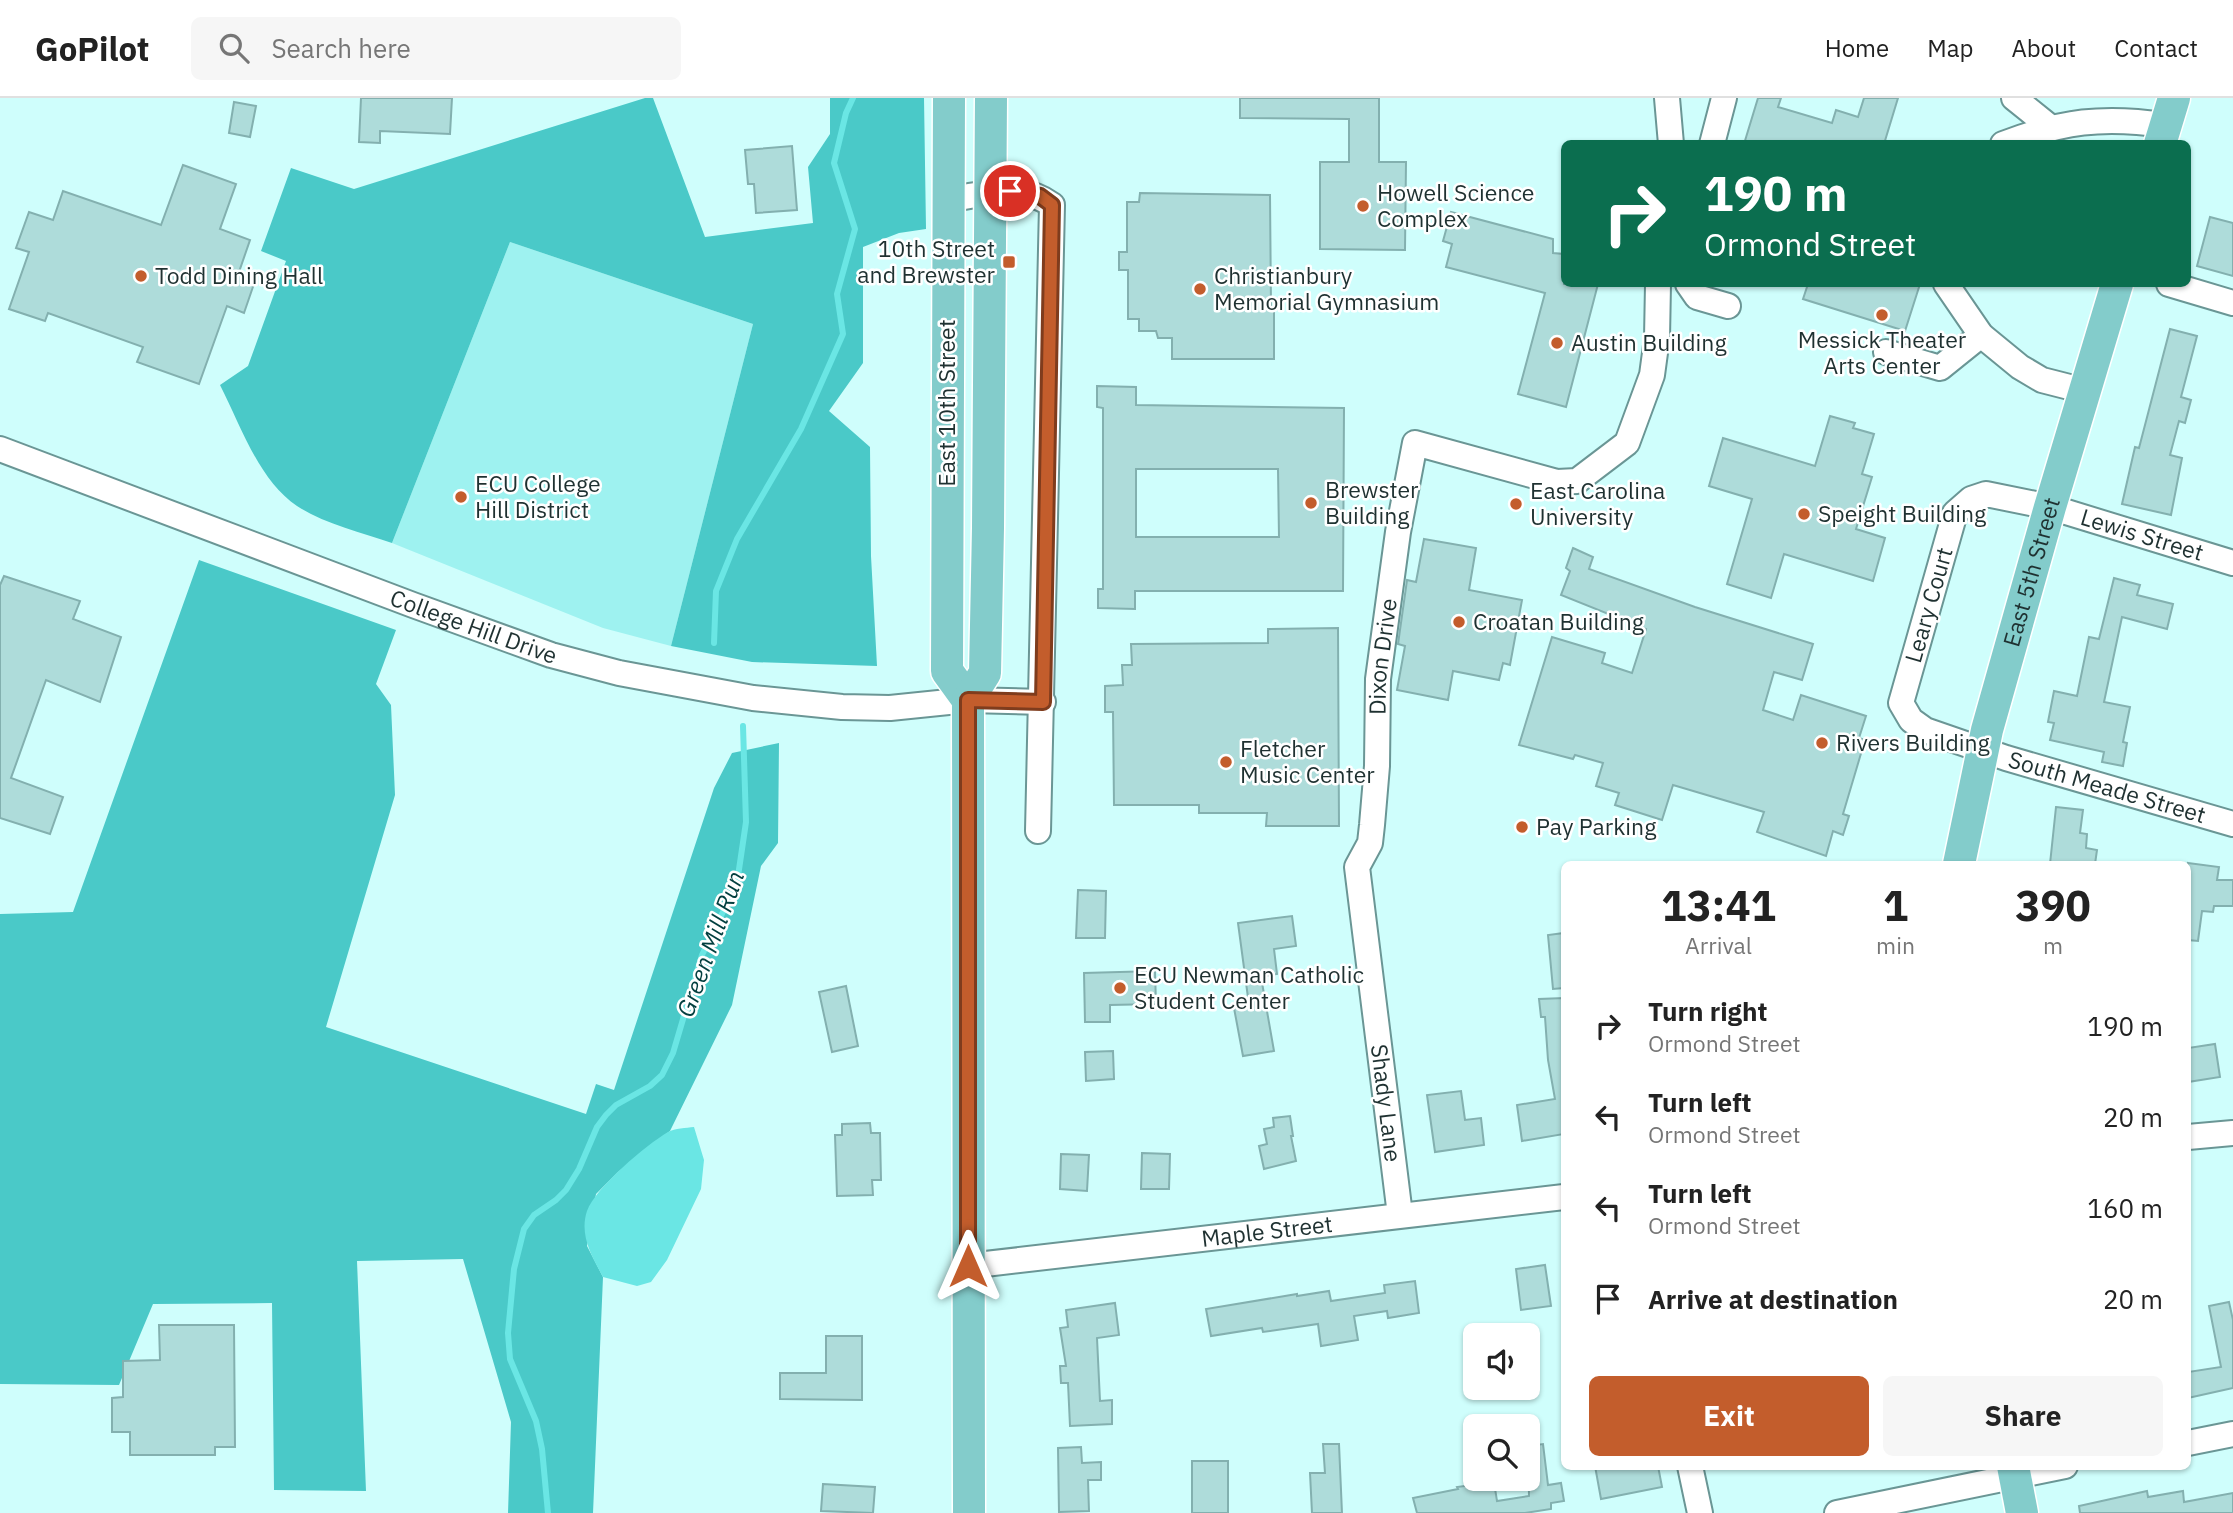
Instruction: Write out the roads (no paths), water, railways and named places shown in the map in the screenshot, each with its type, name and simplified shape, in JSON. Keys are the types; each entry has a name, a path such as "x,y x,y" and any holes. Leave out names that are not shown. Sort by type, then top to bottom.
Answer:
{"main road":[{"name":"East 10th Street","path":"949,98 947,671 968,700"},
{"name":"East 10th Street","path":"969,1513 968,700 985,673 991,98"},
{"name":"East 5th Street","path":"1960,861 1982,749 2050,507 2116,287"},
{"path":"2013,1471 2022,1513"}],"street":[{"path":"1667,98 1671,140"},
{"path":"1713,140 1724,98"},
{"path":"2014,98 2050,127"},
{"path":"2015,140 2050,127 2092,119 2166,122"},
{"path":"948,200 1010,191 1040,196 1052,205 1043,702 1038,831"},
{"name":"Dixon Drive","path":"1357,867 1370,843 1377,766 1378,679 1398,532 1415,443 1548,480 1577,481 1627,443 1652,375 1657,338 1658,287"},
{"path":"1690,287 1697,297 1728,306"},
{"path":"1948,287 1981,335 2020,367 2042,380 2085,391"},
{"path":"2179,287 2233,303"},
{"path":"1885,352 1940,368 1981,335"},
{"name":"College Hill Drive","path":"0,449 551,655 619,673 753,698 832,706 890,708 968,700 1043,702"},
{"name":"Leary Court","path":"1982,749 1925,730 1911,720 1901,703 1955,513 1971,499 1986,494 2050,507"},
{"name":"Lewis Street","path":"2050,507 2233,563"},
{"name":"South Meade Street","path":"1982,749 2233,824"},
{"name":"Shady Lane","path":"1357,867 1400,1214"},
{"path":"2191,1137 2233,1133"},
{"name":"Maple Street","path":"968,1266 1561,1197"},
{"path":"2191,1442 2233,1434"},
{"path":"1691,1470 1700,1513"},
{"path":"1837,1513 2013,1471"}],"waterway":[{"name":"Green Mill Run","path":"714,643 716,591 737,539 801,429 843,334 837,294 855,229 834,163 846,113 853,98"},
{"name":"Green Mill Run","path":"548,1513 542,1449 536,1421 510,1359 508,1333 514,1269 524,1229 534,1215 566,1190 579,1169 597,1127 616,1105 650,1086 662,1075 673,1053 702,955 737,883 746,822 743,726"}],"place":[{"name":"Howell Science Complex","path":"1363,206"},
{"name":"10th Street and Brewster","path":"1009,262"},
{"name":"Todd Dining Hall","path":"141,276"},
{"name":"Christianbury Memorial Gymnasium","path":"1200,289"},
{"name":"Messick Theater Arts Center","path":"1882,315"},
{"name":"Austin Building","path":"1557,343"},
{"name":"ECU College Hill District","path":"461,497"},
{"name":"Brewster Building","path":"1311,503"},
{"name":"East Carolina University","path":"1516,504"},
{"name":"Speight Building","path":"1804,514"},
{"name":"Croatan Building","path":"1459,622"},
{"name":"Rivers Building","path":"1822,743"},
{"name":"Fletcher Music Center","path":"1226,762"},
{"name":"Pay Parking","path":"1522,827"},
{"name":"ECU Newman Catholic Student Center","path":"1120,988"}]}
